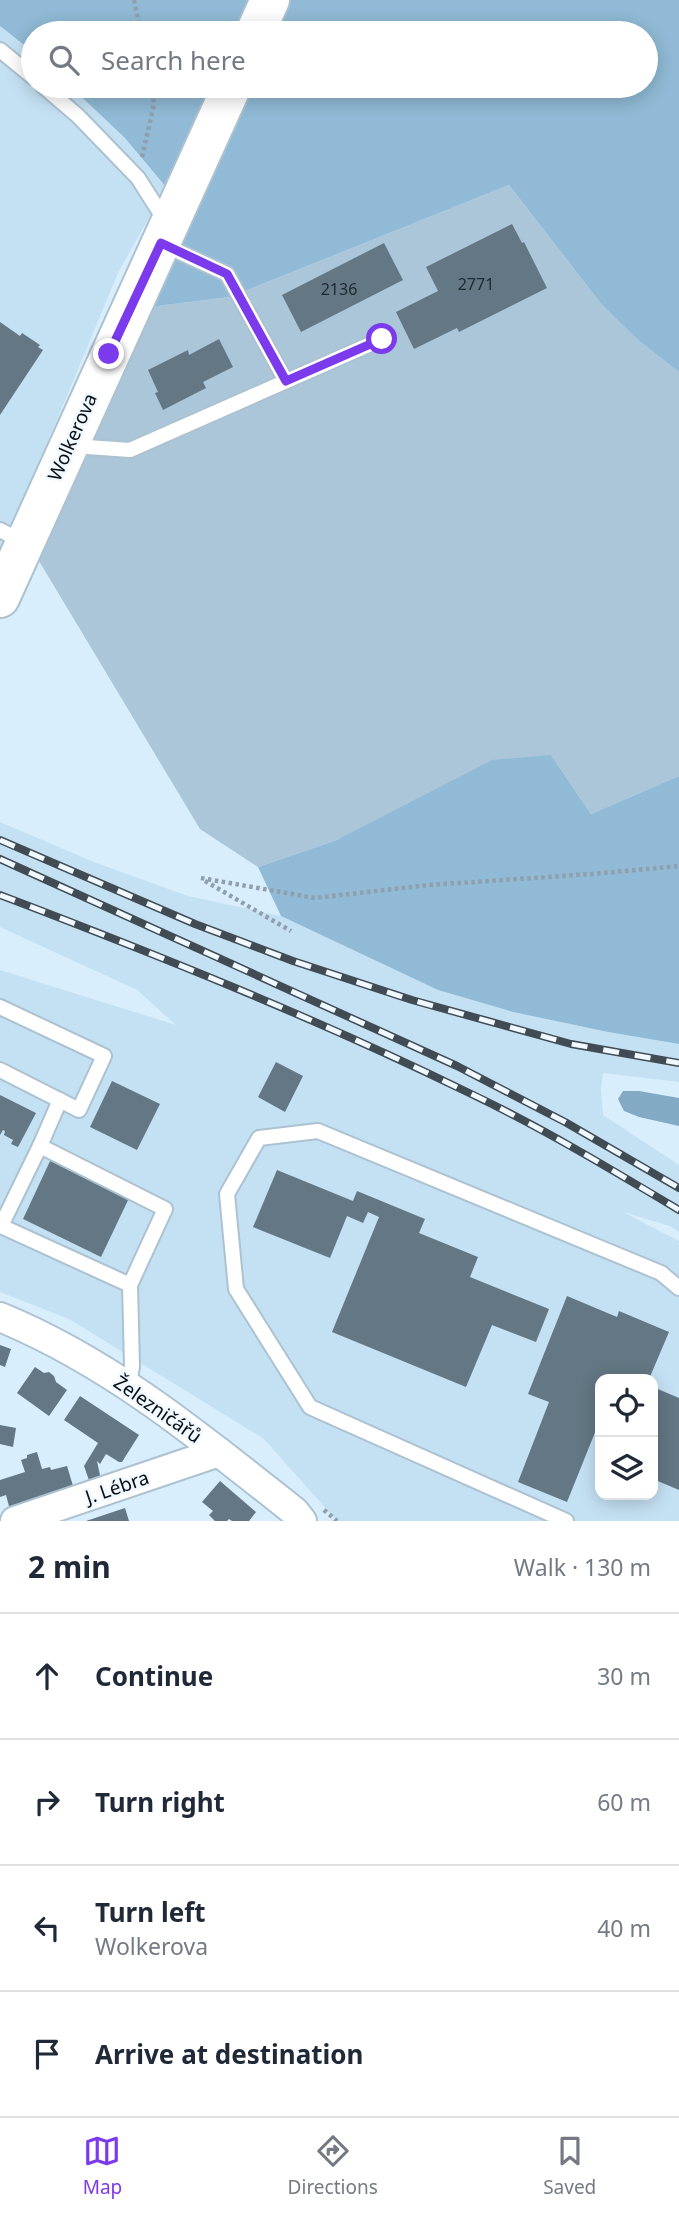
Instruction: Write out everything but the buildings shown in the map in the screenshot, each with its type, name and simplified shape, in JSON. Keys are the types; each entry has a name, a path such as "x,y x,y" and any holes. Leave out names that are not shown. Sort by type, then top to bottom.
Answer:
{"main road":[{"path":"260,21 270,0"},
{"name":"Wolkerova","path":"0,598 12,536 68,446 227,98"}],"street":[{"name":"Železničářů","path":"0,1317 31,1330 129,1386 219,1452 295,1512 302,1521"},
{"name":"J. Lébra","path":"15,1521 219,1452"}],"lane":[{"path":"0,50 21,67"},
{"path":"57,98 138,178 165,235 227,274 286,381"},
{"path":"68,446 130,450 382,339"},
{"path":"0,1007 104,1056 79,1110 0,1070"},
{"path":"60,1100 1,1226 130,1285"},
{"path":"566,1521 310,1407 236,1289 227,1194 259,1138 318,1131 661,1273 679,1288"},
{"path":"40,1146 165,1209 130,1285 132,1366 129,1386"}],"path":[{"path":"134,0 138,21"},
{"path":"138,178 154,104 153,98"},
{"path":"291,931 201,878 315,898 429,885 679,866"}],"shaded area":[{"path":"0,0 254,0 244,21 21,21 21,43 0,26"},
{"path":"287,0 679,0 679,372 638,340 602,305 509,185 230,297 141,308 240,98 658,98 658,21 277,21"},
{"path":"0,26 21,43 21,98 83,98 125,138 166,187 118,273 0,557"},
{"path":"83,98 210,98 166,187 125,138"},
{"path":"509,185 602,305 638,340 679,372 679,776 591,814 551,755 337,840 258,867 200,829 36,556 141,308 230,297"},
{"path":"551,755 591,814 679,776 679,1044 513,1012 438,990 281,916 258,867 337,840 492,760"},
{"path":"0,822 94,862 188,896 281,916 438,990 513,1012 679,1044 679,1082 603,1073 601,1089 603,1115 679,1165 679,1232 670,1226 623,1212 679,1241 679,1521 337,1521 264,1439 69,1319 0,1292 0,970 176,1025 137,990 0,927"},
{"path":"623,1091 679,1098 679,1126 624,1111 618,1099"}],"railway":[{"path":"0,840 195,924 293,961 412,1000 571,1044 679,1063"},
{"path":"0,859 457,1066 565,1122 679,1188"},
{"path":"0,895 235,988 408,1064 547,1133 679,1210"}],"route":[{"path":"109,354 161,243 227,274 286,381 382,339"}]}
